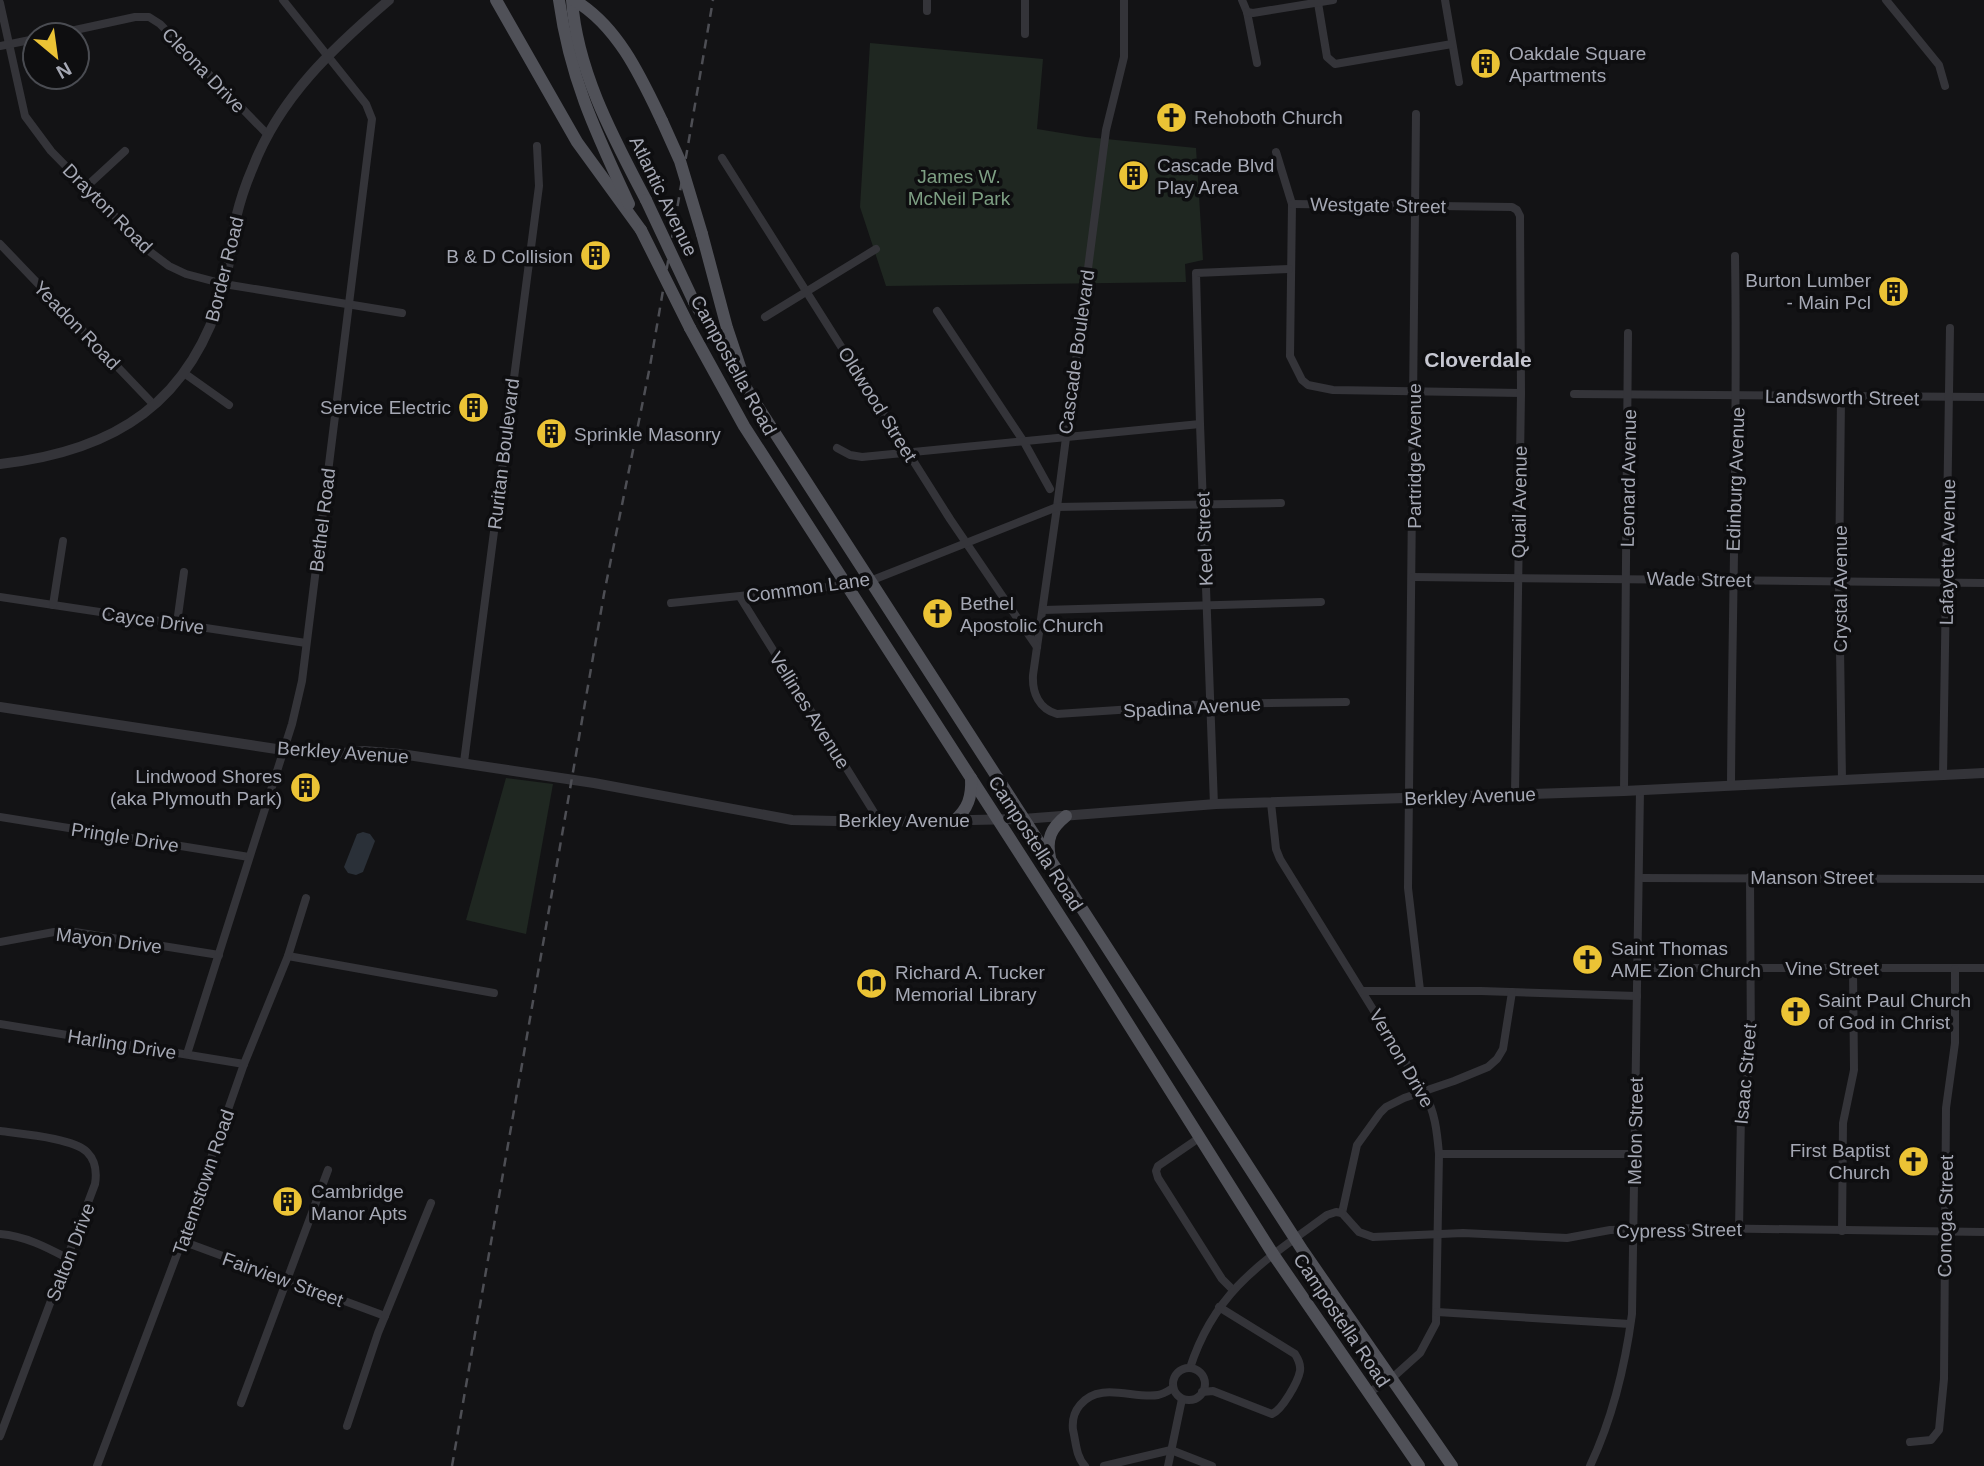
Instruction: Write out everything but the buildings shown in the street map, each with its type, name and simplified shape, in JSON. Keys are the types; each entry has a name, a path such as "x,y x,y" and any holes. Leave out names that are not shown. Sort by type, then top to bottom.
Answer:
{"main road":[{"path":"496,0 577,142 641,230"},
{"name":"Atlantic Avenue","path":"559,0 569,58 581,97 641,230"},
{"path":"573,0 585,6 616,39 643,81 662,121 684,173 727,328 751,396"},
{"name":"Atlantic Avenue","path":"573,0 577,32 599,105 694,302 751,396"},
{"name":"Campostella Road","path":"641,230 690,328 744,426 1078,944 1273,1254 1419,1466"},
{"name":"Campostella Road","path":"751,396 1295,1238 1452,1466"},
{"path":"954,821 962,814 971,797 971,778"},
{"path":"1050,862 1049,834 1066,816"}],"street":[{"name":"Bethel Road","path":"187,1054 298,703 372,119 366,104 282,0"},
{"name":"Border Road","path":"0,464 40,459 86,447 115,433 154,405 184,373 210,328 224,284 240,206 253,166 268,135 291,97 328,54 389,0"},
{"path":"927,0 927,11"},
{"path":"1025,0 1026,34"},
{"name":"Cascade Boulevard","path":"1041,704 1033,684 1037,647 1106,130 1124,57 1124,0"},
{"path":"1242,0 1257,63"},
{"path":"1247,12 1333,0"},
{"path":"1444,0 1458,82"},
{"path":"1886,0 1939,65 1945,86"},
{"name":"Drayton Road","path":"0,3 4,45 25,116 51,150 149,251 169,266 186,274 224,284 402,313"},
{"path":"1318,3 1327,57 1335,64 1452,44"},
{"name":"Cleona Drive","path":"91,27 135,17 149,17 160,24 268,135"},
{"name":"Partridge Avenue","path":"1416,114 1408,888 1420,990"},
{"name":"Ruritan Boulevard","path":"464,762 538,186 537,146"},
{"path":"88,186 125,151"},
{"path":"1276,152 1292,204"},
{"name":"Oldwood Street","path":"722,158 950,519 1037,647"},
{"name":"Westgate Street","path":"1415,393 1320,388 1308,385 1302,380 1290,356 1289,269 1292,204 1512,207 1517,210"},
{"name":"Quail Avenue","path":"1515,794 1521,393 1521,222 1517,210"},
{"name":"Yeadon Road","path":"0,244 154,405"},
{"path":"765,317 876,249"},
{"name":"Edinburg Avenue","path":"1731,786 1732,579 1737,395 1735,256"},
{"name":"Keel Street","path":"1214,804 1196,273 1289,269"},
{"path":"937,310 1024,442 1050,489"},
{"name":"Lafayette Avenue","path":"1943,776 1950,328"},
{"name":"Leonard Avenue","path":"1624,791 1628,332"},
{"path":"184,373 229,405"},
{"path":"1415,393 1521,393"},
{"name":"Landsworth Street","path":"1574,394 1984,397"},
{"name":"Crystal Avenue","path":"1841,398 1839,581 1842,780"},
{"path":"837,448 856,457 910,454 1200,425"},
{"name":"Common Lane","path":"671,603 870,581 1057,508 1281,503"},
{"path":"53,605 62,541"},
{"path":"177,623 184,572"},
{"name":"Wade Street","path":"1413,577 1984,583"},
{"name":"Cayce Drive","path":"0,597 306,643"},
{"name":"Vellines Avenue","path":"740,597 880,822"},
{"path":"1043,610 1321,602"},
{"name":"Spadina Avenue","path":"1041,704 1051,712 1070,714 1210,704 1346,702"},
{"name":"Berkley Avenue","path":"0,707 283,750 331,754 373,751 464,762 792,820 998,820 1214,804 1624,791 1984,773"},
{"name":"Melon Street","path":"1590,1466 1601,1444 1623,1373 1630,1324 1634,1229 1640,790"},
{"name":"Vernon Drive","path":"1271,803 1276,849 1280,859 1363,991 1433,1111 1439,1154 1436,1323 1420,1353 1391,1379 1368,1393"},
{"name":"Pringle Drive","path":"0,817 250,857"},
{"name":"Isaac Street","path":"1739,1229 1741,1114 1751,1055 1750,877"},
{"name":"Manson Street","path":"1640,878 1984,880"},
{"name":"Tatemstown Road","path":"97,1466 183,1241 244,1064 288,956 306,898"},
{"name":"Mayon Drive","path":"0,942 54,932 75,932 219,955"},
{"path":"288,956 494,993"},
{"name":"Vine Street","path":"1638,968 1984,968"},
{"path":"1842,1231 1843,1123 1854,1070 1853,968"},
{"name":"Conoga Street","path":"1910,1442 1931,1440 1939,1430 1944,1379 1946,1108 1955,1043 1955,969"},
{"path":"1363,991 1637,996"},
{"path":"1190,1368 1199,1340 1233,1290 1295,1238 1332,1213 1342,1213 1357,1144 1386,1107 1488,1067 1497,1059 1503,1049 1512,992"},
{"name":"Harling Drive","path":"0,1024 244,1064"},
{"name":"Salton Drive","path":"0,1131 62,1142 85,1150 97,1173 68,1258 0,1436"},
{"path":"1199,1138 1158,1166 1156,1171 1222,1279 1233,1290"},
{"path":"1439,1154 1635,1154"},
{"path":"241,1403 328,1170"},
{"path":"347,1426 384,1316 431,1203"},
{"name":"Cypress Street","path":"1342,1213 1359,1232 1373,1237 1438,1234 1567,1238 1610,1230 1634,1229 1984,1232"},
{"path":"0,1234 35,1242 68,1258"},
{"name":"Fairview Street","path":"183,1241 384,1316"},
{"path":"1202,1392 1213,1391 1272,1414 1281,1408 1300,1371 1295,1354 1219,1307"},
{"path":"1437,1312 1630,1324"},
{"path":"1190,1368 1199,1372 1205,1383 1196,1399 1182,1399 1173,1388 1173,1379 1181,1370 1190,1368"},
{"path":"1084,1466 1079,1459 1072,1424 1077,1408 1090,1395 1102,1392 1154,1395 1163,1394 1173,1388"},
{"path":"1168,1466 1182,1399"},
{"path":"1104,1466 1171,1450 1212,1466"}],"green space":[{"name":"James W. McNeil Park","path":"870,43 1043,59 1037,129 1086,137 1196,148 1203,260 1185,264 1186,282 886,286 860,207"},
{"path":"506,778 553,784 526,934 466,920"}],"shaded area":[{"path":"357,834 370,834 375,841 363,872 356,875 348,873 344,867"}],"railway":[{"path":"452,1466 604,594 650,366 713,0"}],"place":[{"name":"Oakdale Square Apartments","path":"1486,64"},
{"name":"Rehoboth Church","path":"1171,117"},
{"name":"Cascade Blvd Play Area","path":"1134,176"},
{"name":"B & D Collision","path":"596,256"},
{"name":"Burton Lumber - Main Pcl","path":"1894,291"},
{"name":"Service Electric","path":"474,407"},
{"name":"Sprinkle Masonry","path":"551,434"},
{"name":"Bethel Apostolic Church","path":"937,614"},
{"name":"Lindwood Shores (aka Plymouth Park)","path":"305,787"},
{"name":"Saint Thomas AME Zion Church","path":"1588,959"},
{"name":"Richard A. Tucker Memorial Library","path":"872,983"},
{"name":"Saint Paul Church of God in Christ","path":"1795,1011"},
{"name":"First Baptist Church","path":"1913,1161"},
{"name":"Cambridge Manor Apts","path":"288,1202"}],"district":[{"name":"Cloverdale","path":"1478,360"}]}
